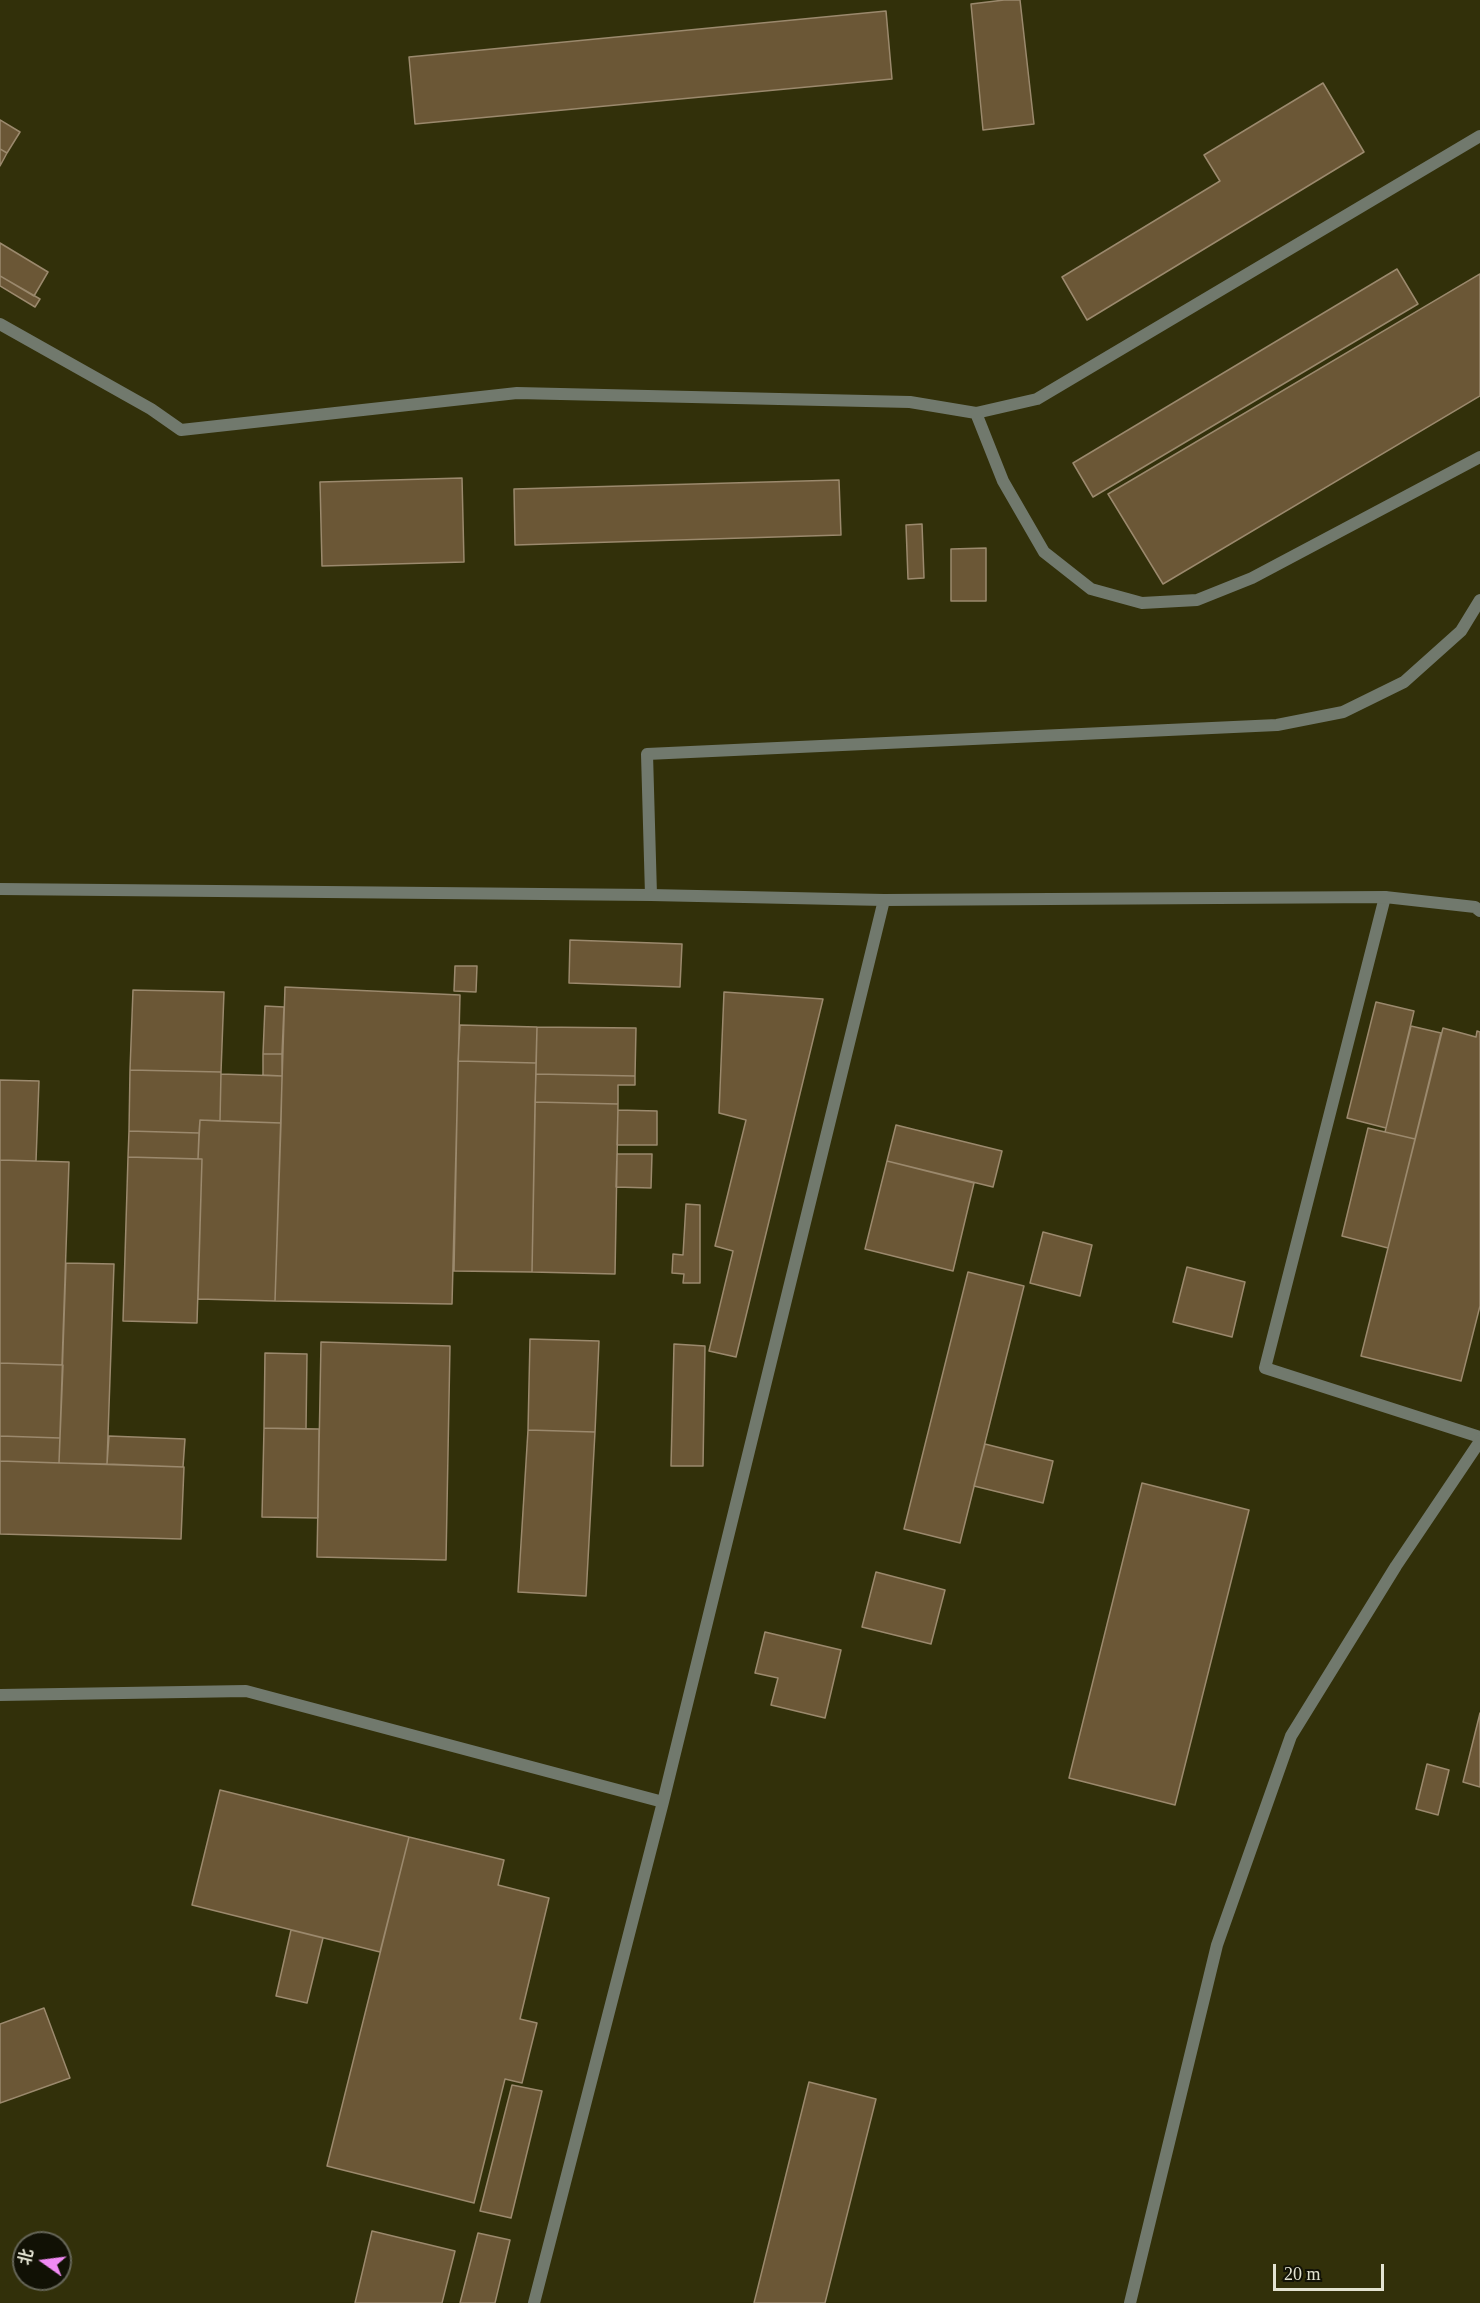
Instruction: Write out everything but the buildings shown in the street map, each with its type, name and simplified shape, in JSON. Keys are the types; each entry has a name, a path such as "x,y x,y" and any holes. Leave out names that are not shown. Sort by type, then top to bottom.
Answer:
{"street":[{"path":"0,324 152,409 181,430 517,393 910,402 976,413 1037,399 1480,136"},
{"path":"976,413 1003,481 1044,552 1091,589 1142,603 1197,600 1252,578 1480,457"},
{"path":"651,894 647,754 1277,725 1310,719 1343,712 1404,682 1461,631 1480,600"},
{"path":"0,889 651,894 884,900 1385,897 1475,907 1480,911"},
{"path":"1130,2303 1217,1945 1291,1736 1395,1566 1480,1439 1265,1368 1385,897"},
{"path":"534,2303 663,1802 884,900"},
{"path":"0,1695 246,1691 663,1802"}],"shaded area":[{"path":"0,0 1480,0 1480,2303 0,2303"}]}
